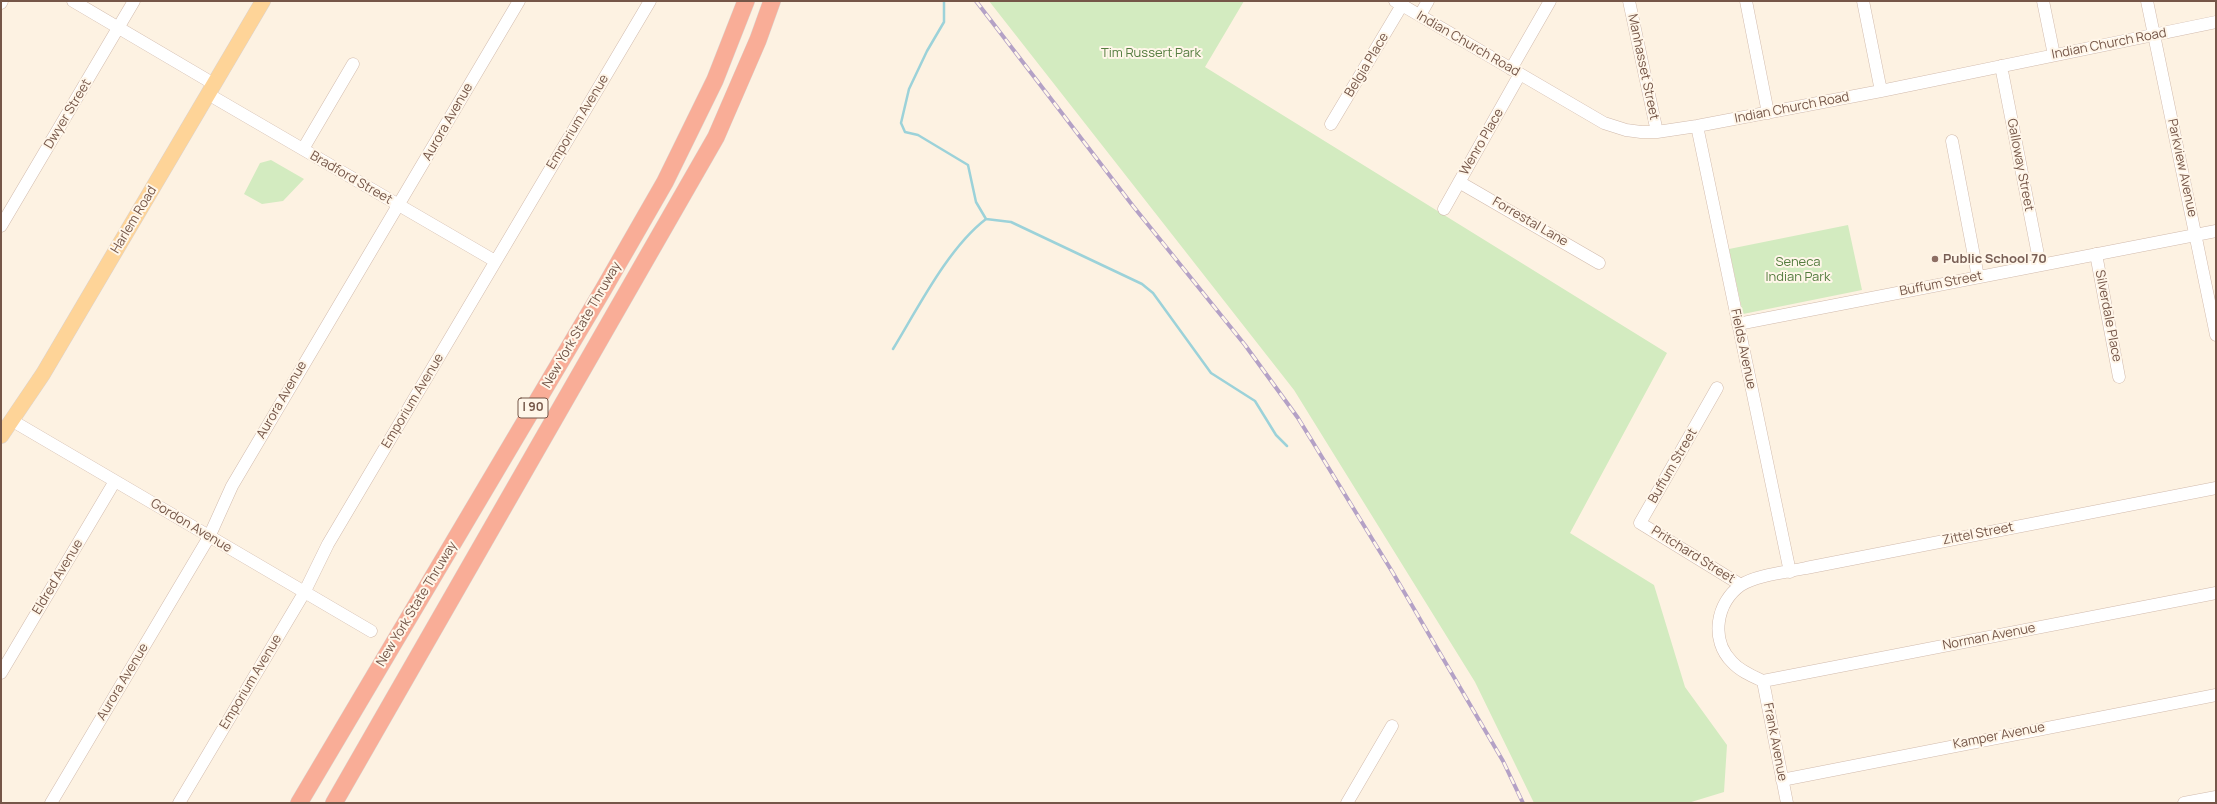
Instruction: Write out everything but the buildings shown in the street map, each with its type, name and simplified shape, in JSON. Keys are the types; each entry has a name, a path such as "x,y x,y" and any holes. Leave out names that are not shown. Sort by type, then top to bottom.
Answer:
{"highway":[{"name":"New York State Thruway","path":"298,803 603,290 665,182 715,80 746,1"},
{"name":"New York State Thruway","path":"334,803 716,138 758,40 772,1"}],"main road":[{"name":"Harlem Road","path":"1,436 43,374 263,1"}],"street":[{"name":"Bradford Street","path":"73,1 118,28 303,149 495,261"},
{"name":"Dwyer Street","path":"1,226 134,1"},
{"name":"Aurora Avenue","path":"51,803 209,537 232,486 519,1"},
{"name":"Emporium Avenue","path":"179,803 304,593 328,544 650,1"},
{"path":"1420,15 1428,1"},
{"name":"Wenro Place","path":"1444,209 1516,72 1550,1"},
{"name":"Manhasset Street","path":"1629,1 1657,132"},
{"path":"1746,1 1768,113"},
{"path":"1863,1 1881,91"},
{"path":"2043,1 2054,55"},
{"name":"Parkview Avenue","path":"2147,1 2216,334"},
{"name":"Indian Church Road","path":"1399,3 1604,123 1626,130 1657,132 1697,126 1881,91 2216,22"},
{"name":"Belgia Place","path":"1331,124 1399,3"},
{"path":"303,149 353,64"},
{"name":"Galloway Street","path":"2001,66 2040,265"},
{"name":"Fields Avenue","path":"1697,126 1790,572"},
{"path":"1952,141 1978,277"},
{"name":"Forrestal Lane","path":"1459,182 1599,262"},
{"name":"Buffum Street","path":"1738,324 2216,231"},
{"name":"Silverdale Place","path":"2096,254 2119,377"},
{"name":"Buffum Street","path":"1640,522 1717,388"},
{"name":"Gordon Avenue","path":"11,420 371,631"},
{"name":"Eldred Avenue","path":"1,673 115,481"},
{"name":"Zittel Street","path":"1741,585 1751,581 1790,572 2216,488"},
{"name":"Pritchard Street","path":"1640,522 1741,585 1725,602 1717,630 1719,640 1726,655 1732,663 1763,681"},
{"name":"Norman Avenue","path":"1763,681 2216,593"},
{"name":"Frank Avenue","path":"1763,681 1787,803"},
{"name":"Kamper Avenue","path":"1782,780 2216,695"},
{"path":"1347,803 1392,726"},
{"path":"2184,803 2216,797"}],"green space":[{"name":"Tim Russert Park","path":"989,1 1244,1 1205,67 1667,353 1570,533 1654,585 1685,687 1727,745 1724,792 1688,803 1534,803 1475,682 1294,390"},
{"path":"271,160 304,179 283,201 262,204 244,194 260,163"},
{"name":"Seneca Indian Park","path":"1848,225 1862,290 1743,314 1729,249"}],"waterway":[{"path":"944,1 944,22 927,51 909,89 901,123 905,132 918,135 968,165 976,202 986,219"},
{"path":"893,349 923,297 946,262 972,231 986,219 1011,222 1142,284 1153,293 1211,373 1255,401 1276,435 1287,446"}],"railway":[{"path":"976,1 1133,206 1245,345 1298,418 1393,573 1503,761 1523,803"}],"place":[{"name":"Public School 70","path":"1935,259"}]}
